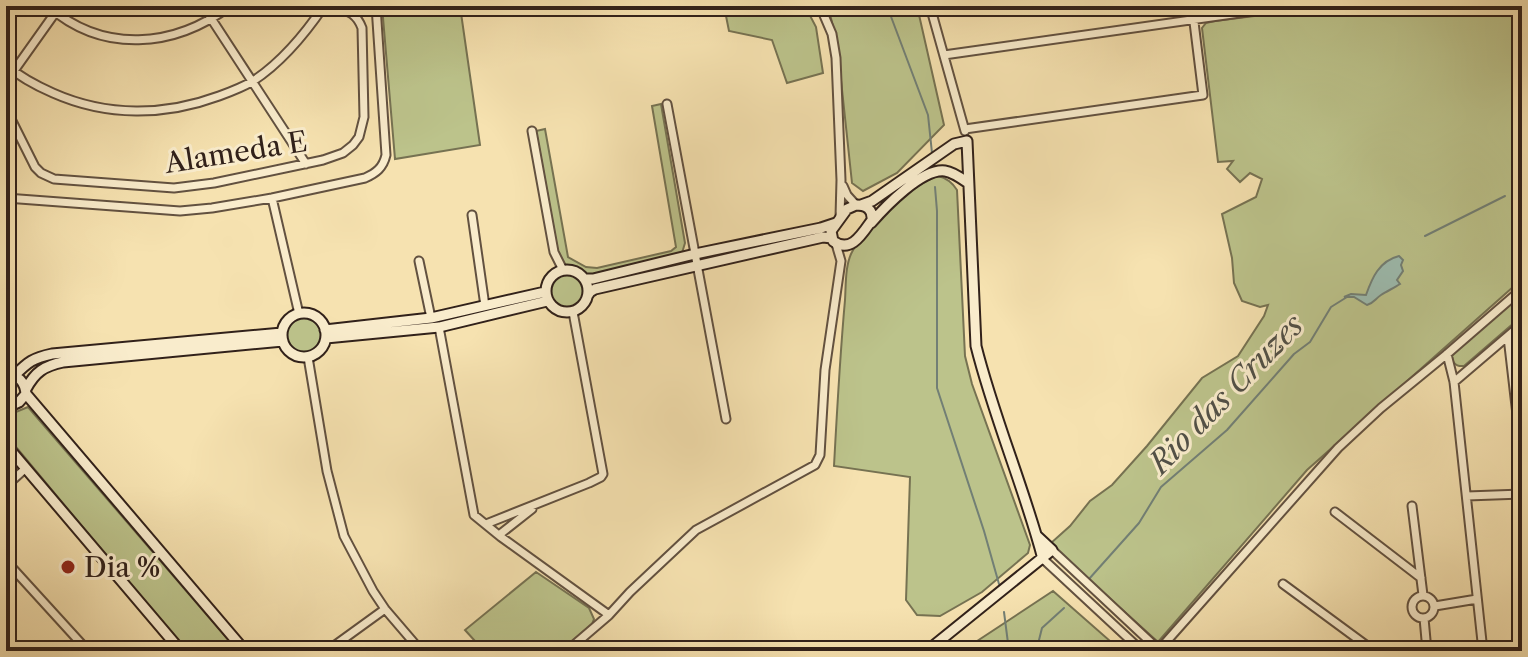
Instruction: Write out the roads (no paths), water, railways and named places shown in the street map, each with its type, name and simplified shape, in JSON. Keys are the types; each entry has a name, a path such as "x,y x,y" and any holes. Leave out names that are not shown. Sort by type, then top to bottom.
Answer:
{"street":[{"path":"48,6 58,9 73,23 92,32 132,40 173,36 211,20 230,6"},
{"path":"203,6 306,164"},
{"path":"9,68 70,101 110,110 137,112 193,106 252,82 296,43 324,6"},
{"name":"Alameda E","path":"6,109 35,167 54,179 174,188 306,164 343,153 359,137 364,117 362,28 352,13 336,6"},
{"path":"6,198 180,211 272,198 365,178 381,169 386,155 376,6"},
{"path":"820,6 832,34 836,58 841,180 838,221"},
{"path":"930,6 967,141 976,346 998,423 1043,559 1142,651"},
{"path":"965,129 1203,95 1192,6"},
{"path":"944,55 1290,6"},
{"path":"6,82 9,68 58,9"},
{"path":"667,104 726,419"},
{"path":"532,131 554,252 563,270"},
{"path":"841,261 831,231 847,209 872,201 954,144 967,141"},
{"path":"567,651 609,615 696,530 815,465 820,455 825,370 841,261 894,197 929,174 944,171 968,183"},
{"path":"841,180 847,195 871,212 871,223"},
{"path":"272,198 299,314"},
{"path":"472,215 485,306"},
{"path":"585,279 838,221"},
{"path":"588,295 595,289 823,237 845,247 853,243"},
{"path":"419,261 431,318"},
{"path":"563,270 579,273 585,279 588,295 579,310 557,311 546,296 550,278 563,270"},
{"path":"1037,536 1159,651 1338,448 1522,289"},
{"path":"325,334 546,296"},
{"path":"325,334 439,327 546,296"},
{"path":"486,524 589,483 603,474 573,312"},
{"path":"299,314 315,317 321,322 325,334 323,347 308,357 293,354 287,349 283,337 285,325 299,314"},
{"path":"1454,382 1522,324"},
{"path":"439,327 474,515 609,615"},
{"path":"11,374 29,361 52,354 283,337"},
{"path":"6,408 19,402 34,374 53,364 283,337"},
{"path":"1508,337 1522,458"},
{"path":"1447,354 1454,382 1483,651"},
{"path":"308,357 327,471 344,536 385,609 421,651"},
{"path":"6,358 11,374 23,382 26,391 245,651"},
{"path":"6,445 180,651"},
{"path":"6,486 26,468"},
{"path":"1467,496 1522,494"},
{"path":"499,535 541,503"},
{"path":"1412,506 1423,595"},
{"path":"1335,512 1421,578"},
{"path":"927,651 1052,550"},
{"path":"6,561 88,651"},
{"path":"1283,584 1374,651"},
{"path":"1423,595 1431,598 1435,606 1432,614 1424,618 1416,615 1412,607 1415,599 1423,595"},
{"path":"1435,606 1477,599"},
{"path":"327,651 385,609"},
{"path":"1424,618 1427,651"},
{"path":"1240,651 1265,646 1275,651"}],"waterway":[{"path":"887,6 928,115 932,153"},
{"path":"935,187 937,388 999,584"},
{"name":"Rio das Cruzes","path":"1425,236 1505,196"},
{"name":"Rio das Cruzes","path":"1089,579 1139,523 1161,487 1227,430 1294,354 1310,342 1331,307 1347,297"},
{"name":"Rio das Cruzes","path":"1024,651 1038,644 1042,628 1064,608"},
{"path":"1004,612 1009,651"}],"place":[{"name":"Dia %","path":"68,567"}]}
